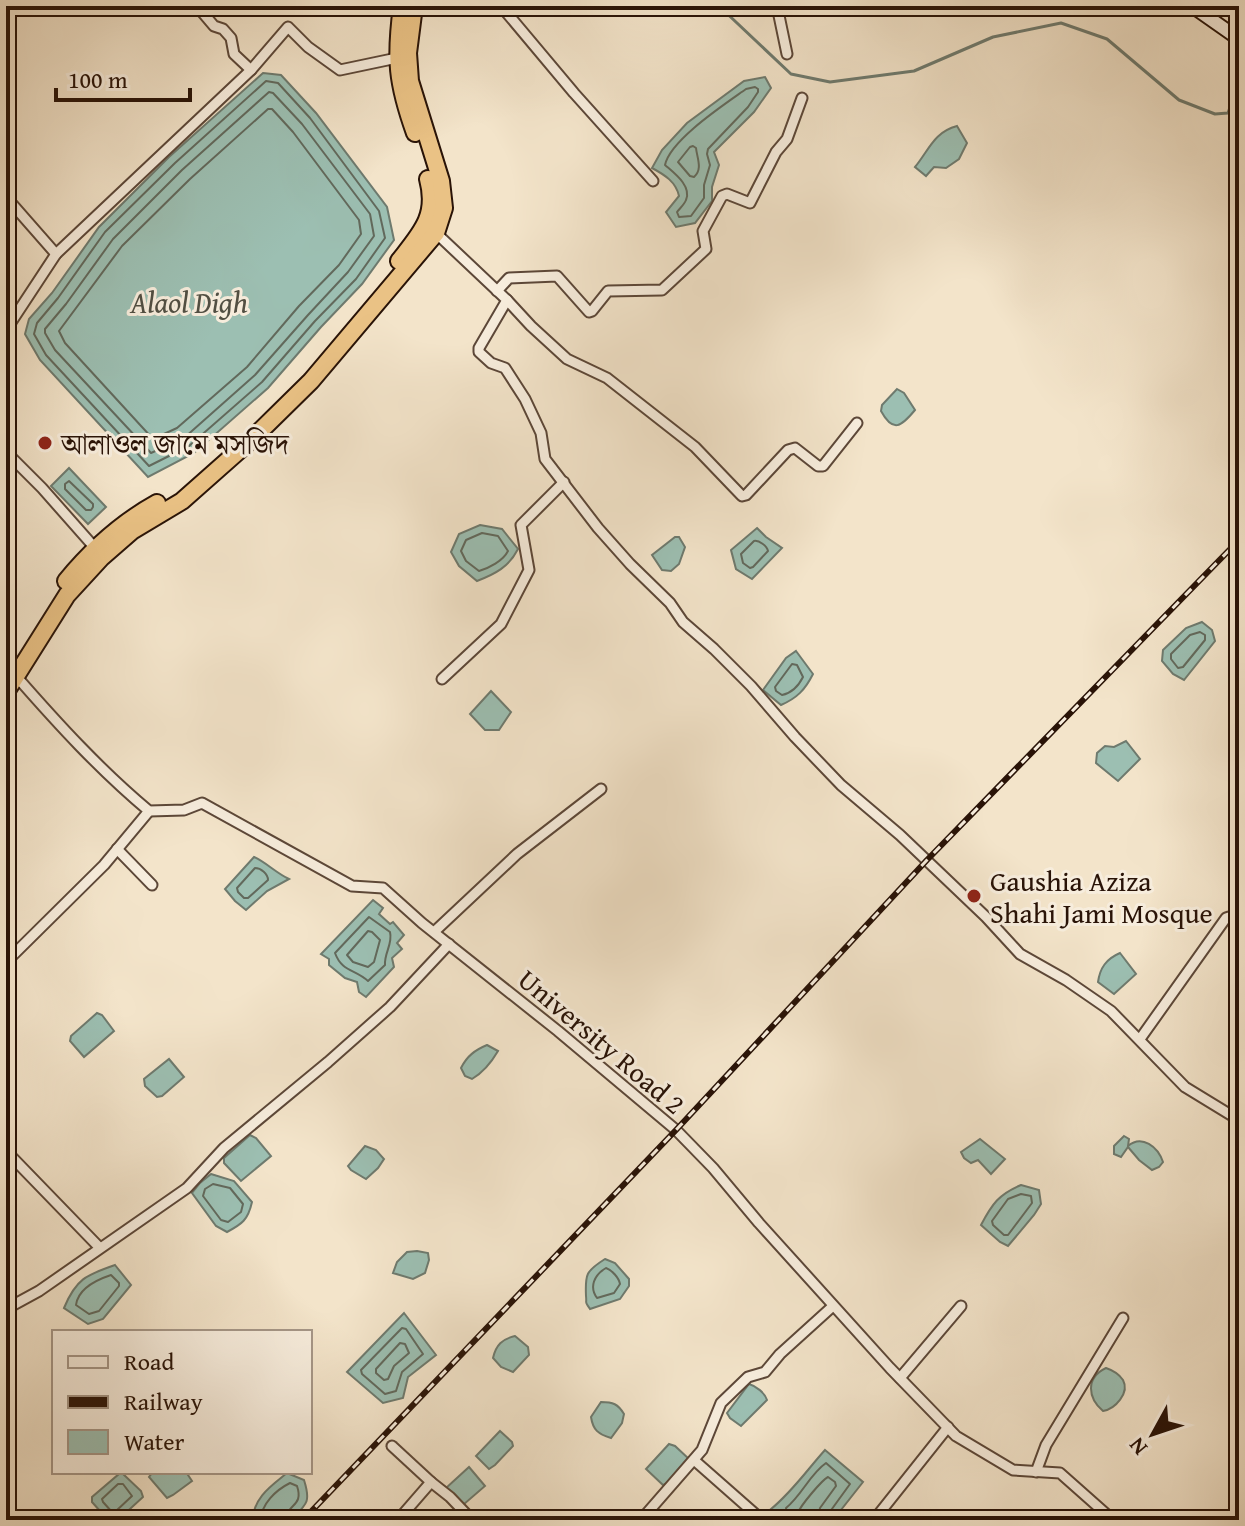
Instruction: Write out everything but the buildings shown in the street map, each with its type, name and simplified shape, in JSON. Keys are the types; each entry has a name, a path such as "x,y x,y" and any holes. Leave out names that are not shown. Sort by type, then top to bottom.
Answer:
{"highway":[{"path":"6,692 11,676 57,592 95,548 137,514 190,480 261,419 313,363 429,221 431,189 404,103 397,58 402,6"},
{"path":"11,676 67,595 101,558 132,531 182,501 252,439 311,381 436,233 444,208 441,181 410,81 408,53 414,6"}],"main road":[{"path":"1192,6 1208,10 1239,39"}],"street":[{"path":"197,6 214,26 223,29 231,38 234,54 251,70"},
{"path":"501,6 653,181"},
{"path":"777,6 787,54"},
{"path":"6,330 56,254 251,70 288,27 308,47 340,70 397,58"},
{"path":"497,291 509,278 557,276 589,312 608,291 662,290 706,249 703,231 722,196 727,194 750,203 776,152 787,139 802,98"},
{"path":"6,197 56,254"},
{"path":"436,233 567,359 607,378 695,447 742,496 788,450 795,448 818,466 823,466 857,423"},
{"path":"507,300 479,352 491,363 505,368 525,399 541,433 545,459 630,564 670,603 683,622 751,686 841,785 900,835 1020,954 1111,1011 1185,1087 1239,1120"},
{"path":"6,452 95,548"},
{"path":"442,679 501,624 529,570 521,525 564,482"},
{"path":"6,962 104,865 149,811 118,785 11,676"},
{"path":"434,932 517,854 601,789"},
{"name":"University Road 2","path":"149,811 184,810 202,803 352,886 383,888 676,1130 833,1306 956,1436 1013,1470 1060,1473 1113,1520"},
{"path":"117,849 152,885"},
{"path":"1140,1039 1226,918 1239,919"},
{"path":"6,1309 39,1291 187,1188 224,1148 390,1007 449,944"},
{"path":"6,1151 99,1247"},
{"path":"641,1520 702,1450 721,1403 748,1377 765,1372 780,1354 833,1306"},
{"path":"900,1378 961,1306"},
{"path":"1036,1472 1046,1445 1123,1318"},
{"path":"874,1520 948,1427"},
{"path":"392,1446 472,1520"},
{"path":"694,1460 762,1520"},
{"path":"398,1520 431,1482"}],"water":[{"name":"Alaol Digh","path":"263,73 281,75 316,113 387,207 394,240 362,284 268,388 194,453 148,477 40,360 25,334 29,319 52,293 99,227 169,157"},
{"path":"765,77 771,88 754,112 714,152 719,165 712,187 712,201 695,223 676,227 666,212 679,196 678,191 669,179 652,168 662,150 687,123 744,81"},
{"path":"957,126 967,143 959,159 946,168 934,167 926,176 915,167 937,137"},
{"path":"897,389 904,393 915,410 901,424 893,425 881,411 882,405"},
{"path":"69,468 106,507 88,524 51,486"},
{"path":"480,525 502,529 518,549 501,569 477,581 459,566 451,552 459,534"},
{"path":"757,528 782,548 752,579 736,569 731,550"},
{"path":"679,537 685,547 679,564 671,571 662,570 652,555"},
{"path":"1202,622 1212,630 1215,641 1184,680 1173,674 1162,661 1163,650 1186,628"},
{"path":"796,651 813,674 800,693 781,705 763,690 786,658"},
{"path":"491,691 511,712 499,730 485,730 470,714"},
{"path":"1126,741 1140,759 1118,781 1096,763 1097,753 1105,746 1114,747"},
{"path":"254,857 289,879 267,891 246,910 225,889"},
{"path":"373,900 383,908 379,914 390,924 393,922 404,935 397,943 402,949 392,958 394,967 366,997 359,992 357,982 345,978 321,954"},
{"path":"1120,953 1136,974 1114,994 1098,982 1104,964"},
{"path":"97,1013 114,1031 84,1057 70,1041 71,1036"},
{"path":"487,1045 498,1051 493,1059 472,1079 465,1076 461,1068 466,1060"},
{"path":"169,1059 184,1077 157,1097 145,1086 144,1079"},
{"path":"250,1135 271,1156 241,1181 224,1163 224,1158"},
{"path":"1124,1136 1129,1139 1128,1146 1139,1141 1149,1144 1163,1162 1152,1170 1128,1147 1121,1157 1114,1154 1114,1146"},
{"path":"980,1139 1005,1159 991,1174 978,1160 971,1163 961,1152"},
{"path":"365,1146 376,1150 384,1159 366,1179 348,1166"},
{"path":"211,1174 234,1181 252,1202 244,1221 227,1232 216,1226 192,1193"},
{"path":"1021,1185 1039,1190 1041,1204 1008,1246 981,1225 997,1200"},
{"path":"407,1252 428,1253 425,1273 413,1279 393,1273 397,1262"},
{"path":"605,1259 615,1263 629,1279 629,1286 620,1299 590,1309 586,1303 587,1278 590,1270"},
{"path":"115,1265 131,1285 103,1319 88,1324 64,1308 83,1279"},
{"path":"404,1313 436,1355 408,1377 403,1398 383,1403 347,1372"},
{"path":"515,1336 528,1347 529,1355 513,1372 501,1367 493,1358 500,1343"},
{"path":"1106,1368 1121,1378 1125,1390 1116,1404 1103,1411 1094,1400 1091,1388 1095,1377"},
{"path":"749,1384 760,1390 767,1400 741,1426 727,1413"},
{"path":"601,1402 615,1404 624,1414 622,1423 611,1438 597,1431 592,1421 591,1417"},
{"path":"500,1431 513,1446 489,1469 476,1456"},
{"path":"669,1444 689,1459 663,1485 646,1469"},
{"path":"825,1450 863,1482 833,1520 783,1520 771,1509"},
{"path":"469,1467 485,1486 463,1505 446,1488"},
{"path":"119,1474 123,1474 141,1491 143,1497 119,1519 108,1520 92,1502 92,1497"},
{"path":"151,1474 187,1474 192,1481 167,1498 149,1477"},
{"path":"286,1474 304,1480 307,1498 304,1506 291,1520 253,1520 256,1505 269,1488"}],"waterway":[{"path":"719,6 791,74 830,82 914,71 993,37 1061,23 1107,39 1179,100 1215,114 1228,113 1236,91"}],"railway":[{"path":"303,1520 676,1130 927,860 1239,540"}],"place":[{"name":"আলাওল জামে মসজিদ","path":"45,443"},
{"name":"Gaushia Aziza Shahi Jami Mosque","path":"974,896"}]}
